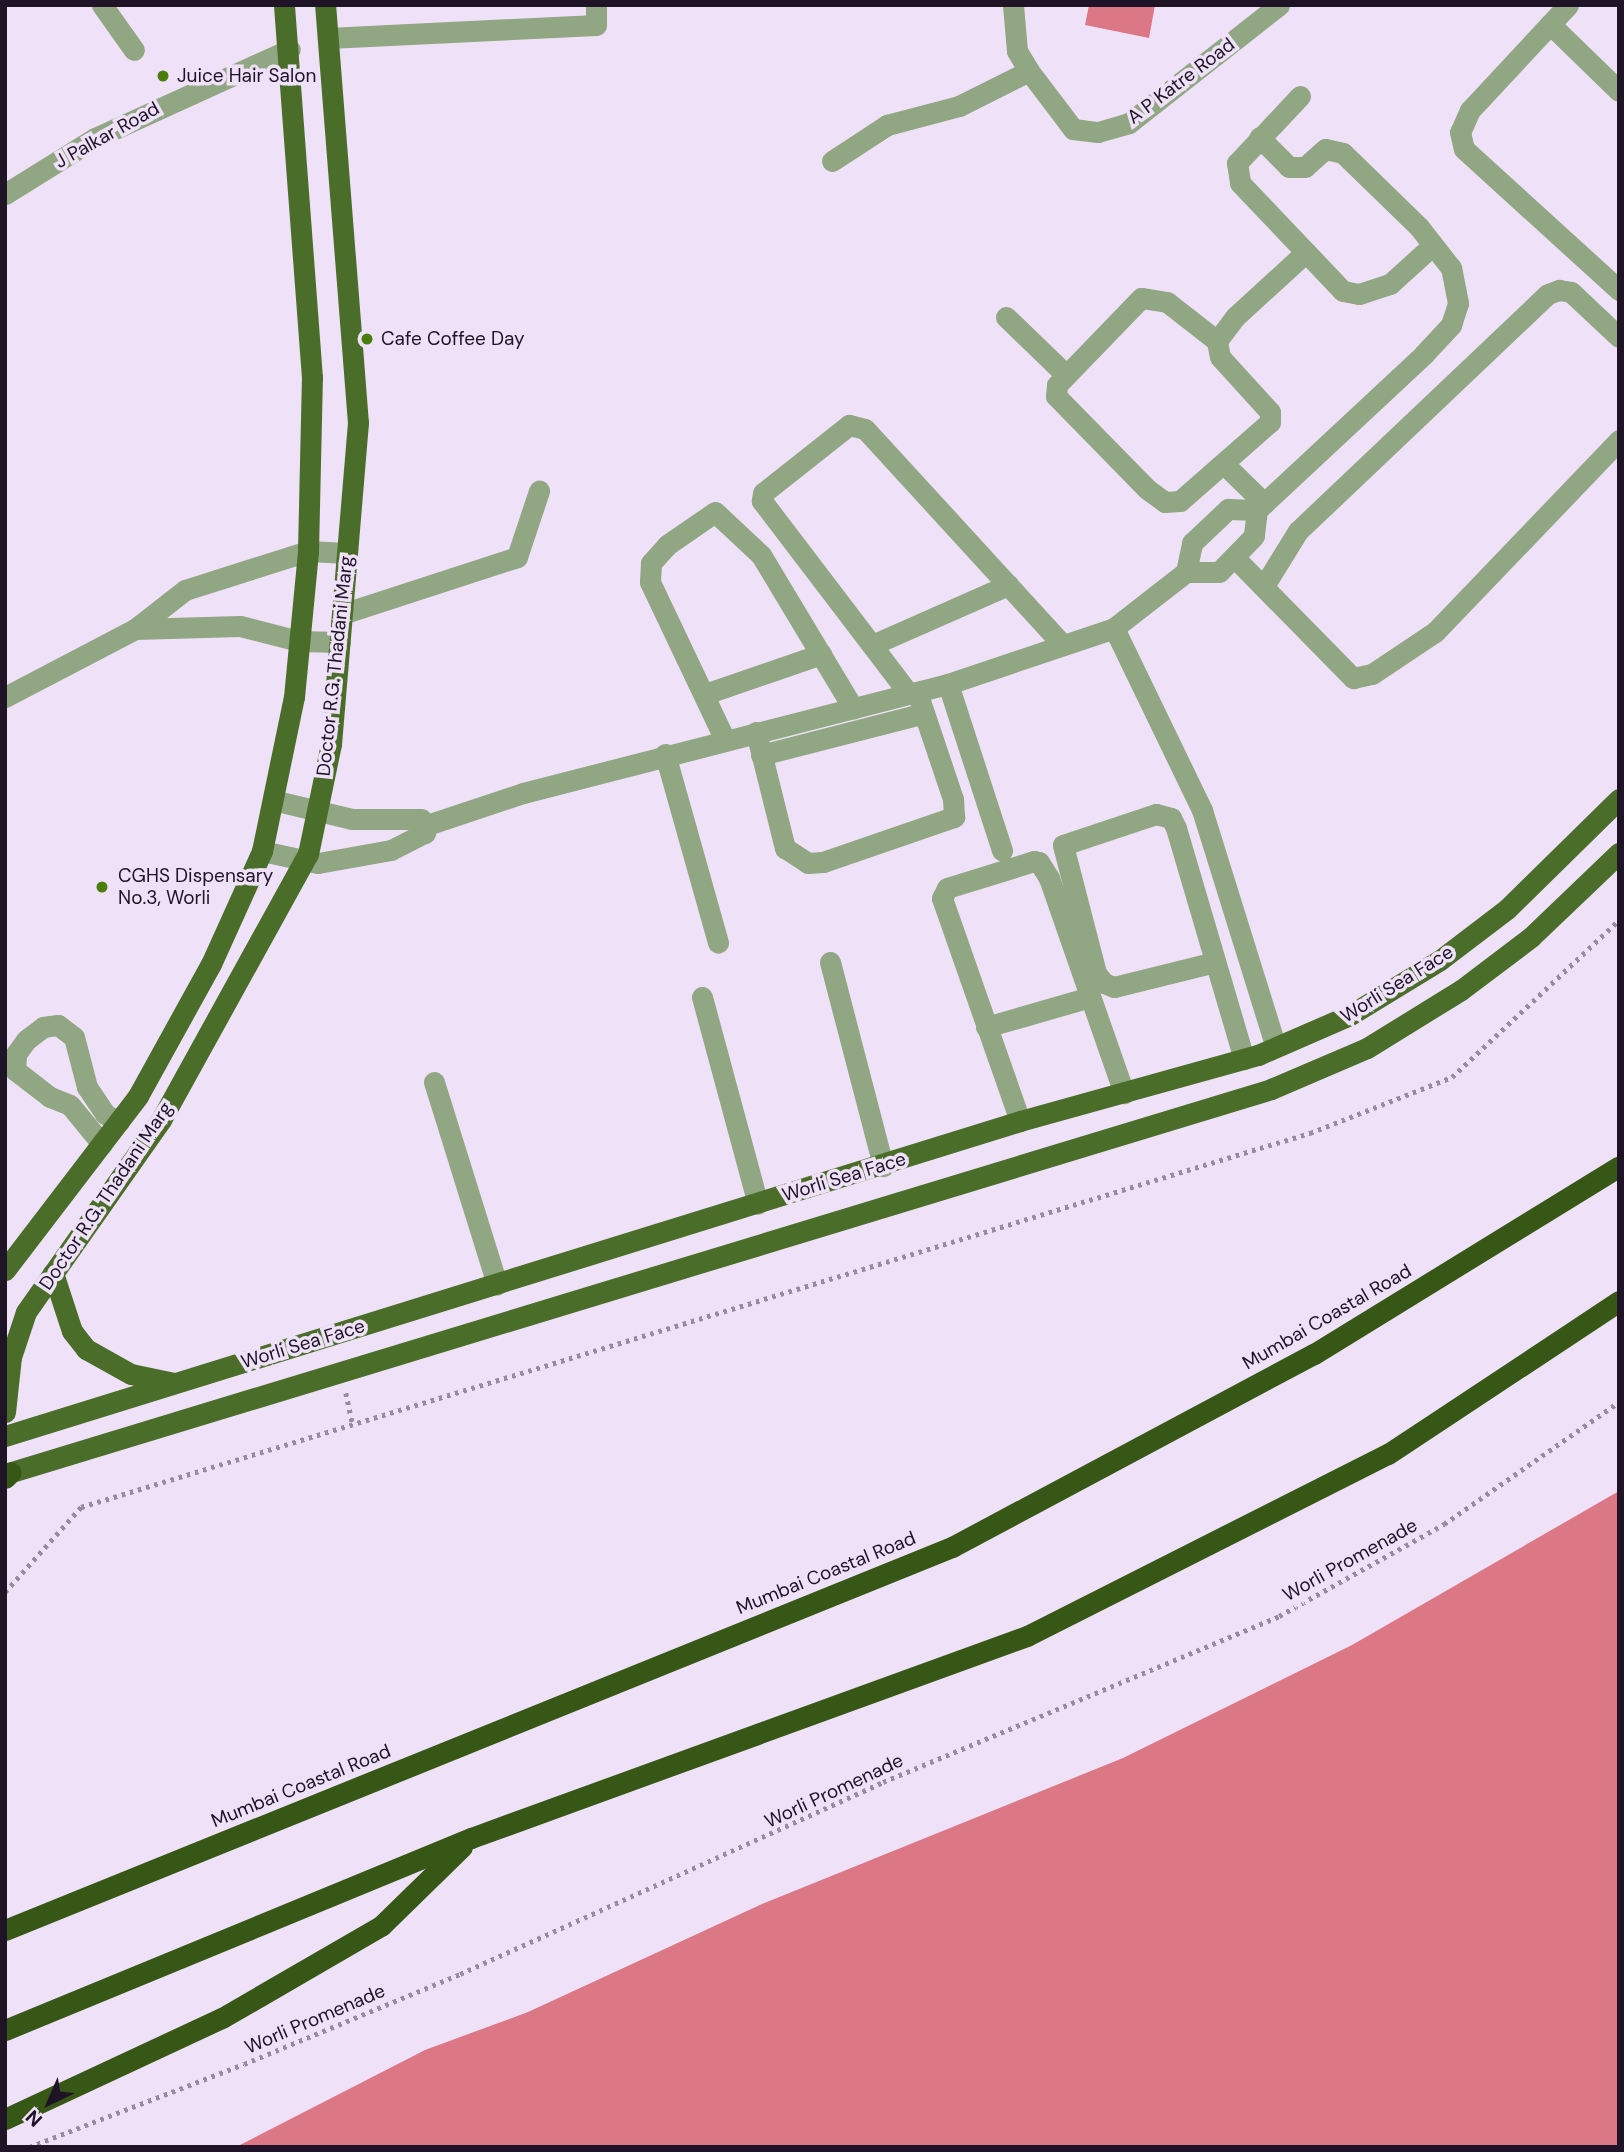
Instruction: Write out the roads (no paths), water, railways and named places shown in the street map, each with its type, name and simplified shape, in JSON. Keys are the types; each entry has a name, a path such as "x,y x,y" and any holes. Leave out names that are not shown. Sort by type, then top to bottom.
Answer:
{"highway":[{"name":"Mumbai Coastal Road","path":"5,1930 951,1547 1314,1354 1619,1166"},
{"path":"5,2030 471,1838 1027,1636 1388,1454 1619,1301"},
{"path":"5,2119 222,2018 381,1926 471,1838"}],"main road":[{"name":"Doctor R.G. Thadani Marg","path":"5,1270 119,1122 180,1020 262,851 290,720 299,640 307,551 312,378 290,49 284,5"},
{"name":"Doctor R.G. Thadani Marg","path":"5,1412 11,1357 26,1312 161,1120 305,860 317,813 331,744 358,423 325,5"},
{"name":"Worli Sea Face","path":"5,1436 883,1166 1020,1121 1244,1059 1276,1047 1350,1016 1440,960 1507,909 1619,799"},
{"name":"Worli Sea Face","path":"7,1475 1271,1089 1367,1048 1461,990 1531,937 1619,853"},
{"path":"180,1020 209,1035"},
{"path":"53,1273 72,1331 86,1349 131,1374 176,1383"},
{"path":"5,1449 7,1475"}],"street":[{"path":"102,5 134,50"},
{"path":"328,38 596,25 596,5"},
{"path":"832,161 887,125 959,106 1028,71 1017,51 1013,5"},
{"name":"A P Katre Road","path":"1028,71 1073,129 1098,132 1129,123 1279,5"},
{"path":"1567,5 1470,110 1461,132 1464,149 1619,290"},
{"path":"1550,24 1619,91"},
{"name":"J Palkar Road","path":"5,194 95,138 290,49"},
{"path":"1300,96 1237,163 1237,175 1343,291 1359,294 1390,284 1433,245"},
{"path":"427,825 523,793 665,754 948,684 1114,628 1186,572 1219,572 1254,536 1260,506 1451,325 1458,303 1451,268 1433,245 1343,153 1325,149 1305,167 1289,167 1259,137"},
{"path":"1217,341 1235,317 1306,251"},
{"path":"1264,586 1298,531 1548,294 1559,289 1571,292 1619,337"},
{"path":"1141,298 1167,302 1217,341 1220,357 1271,417 1268,426 1180,501 1165,502 1147,489 1061,402 1057,384 1066,375 1141,298"},
{"path":"1006,317 1066,375"},
{"path":"756,732 785,848 808,863 823,862 954,817 953,799 924,713 913,693 872,645 762,502 763,493 849,425 865,429 1063,645"},
{"path":"1234,557 1353,678 1372,674 1435,632 1619,440"},
{"path":"1224,464 1260,506"},
{"path":"342,614 517,557 539,491"},
{"path":"1186,572 1192,542 1228,509 1260,506"},
{"path":"725,740 650,574 651,563 667,545 705,515 724,516 761,555 853,708"},
{"path":"5,696 135,629 185,590 307,551 347,552"},
{"path":"872,645 1008,585"},
{"path":"135,629 240,626 299,640 340,642"},
{"path":"1114,628 1202,810 1276,1047"},
{"path":"705,694 821,654"},
{"path":"948,684 1002,850"},
{"path":"761,755 924,713"},
{"path":"665,754 718,943"},
{"path":"273,800 352,820 421,819 427,825"},
{"path":"1215,961 1114,987 1104,983 1096,972 1063,845 1156,814 1171,818 1215,961 1244,1059"},
{"path":"262,851 318,863 391,850 413,842 425,833 427,825"},
{"path":"1020,1121 986,1027 943,893 1034,861 1040,862 1049,878 1124,1093"},
{"path":"830,962 883,1166"},
{"path":"986,1027 1090,996"},
{"path":"702,997 758,1204"},
{"path":"102,1144 71,1105 50,1097 15,1070 16,1054 26,1040 43,1027 58,1025 74,1037 87,1087 105,1114 119,1122"},
{"path":"434,1082 497,1284"}],"place":[{"name":"Juice Hair Salon","path":"163,76"},
{"name":"Cafe Coffee Day","path":"367,339"},
{"name":"CGHS Dispensary No.3, Worli","path":"102,887"}]}
